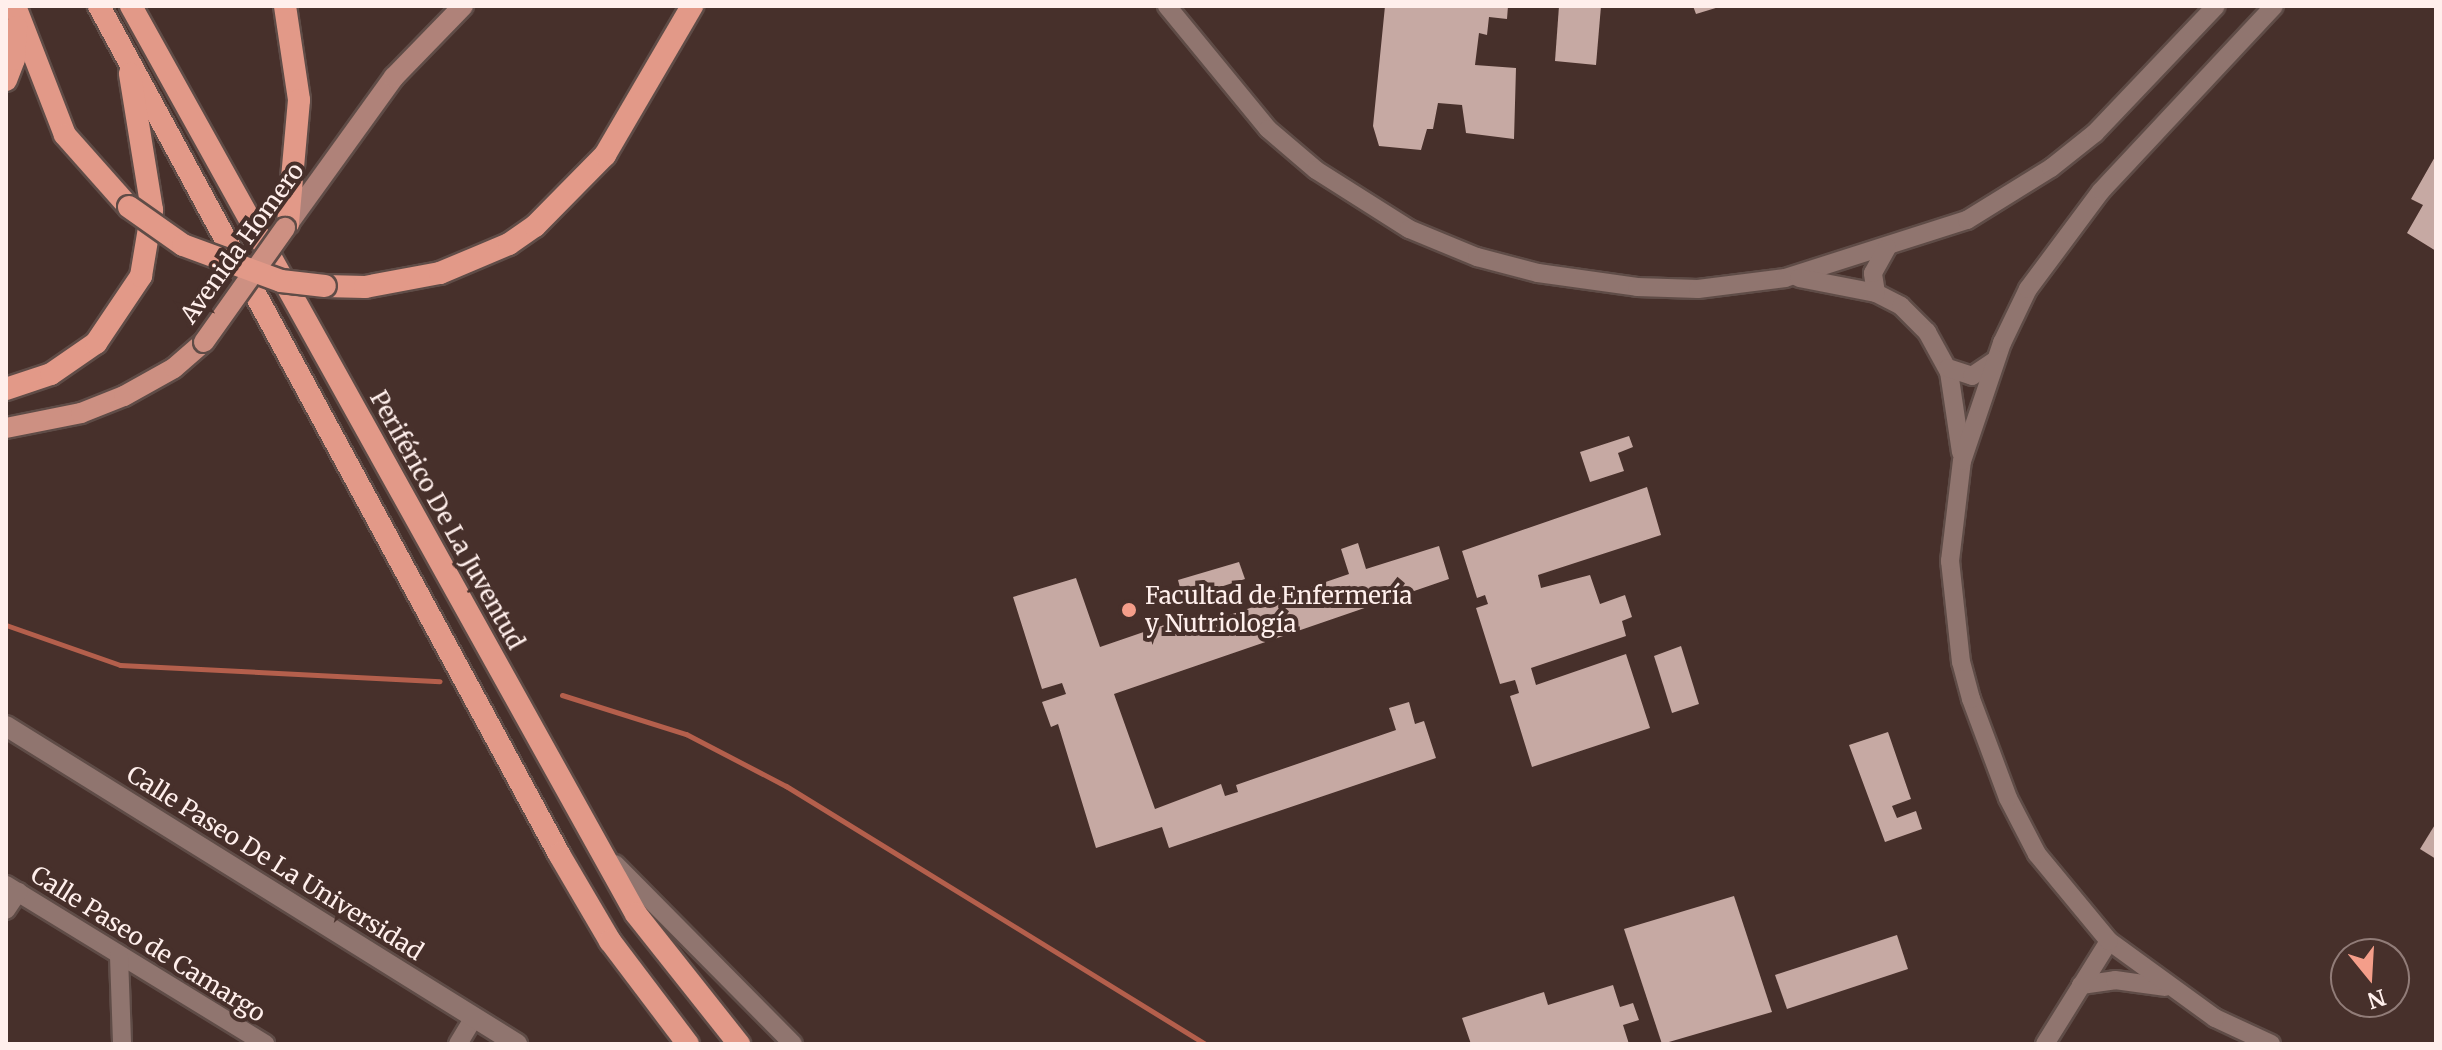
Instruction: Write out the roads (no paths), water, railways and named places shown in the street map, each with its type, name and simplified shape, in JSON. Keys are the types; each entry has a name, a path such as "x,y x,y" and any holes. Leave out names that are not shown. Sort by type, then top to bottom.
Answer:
{"highway":[{"path":"99,6 559,854 610,941 688,1044"},
{"name":"Periférico De La Juventud","path":"131,6 636,914 739,1044"},
{"path":"285,6 299,100 287,226"},
{"path":"15,8 65,135 129,207 183,245 267,276 325,286 365,287 440,273 509,244 535,226 605,155 692,6"},
{"path":"6,80 14,59 15,8"},
{"path":"6,389 51,374 96,343 141,276 152,210 127,57"}],"main road":[{"name":"Avenida Homero","path":"6,428 81,413 124,396 174,368 204,342 394,77 463,6"}],"street":[{"path":"1167,6 1268,129 1316,170 1409,229 1514,267 1637,287 1714,288 1785,278 1967,220 2051,168 2129,102 2216,6"},
{"path":"2271,1044 2215,1018 2168,988 2109,941 2037,854 2008,798 1971,699 1961,662 1950,561 1962,461 1996,359 2028,289 2068,230 2274,6"},
{"path":"1876,293 1873,273 1887,248"},
{"path":"1785,278 1876,293 1901,306 1927,332 1948,368 1962,461"},
{"path":"1948,368 1972,376 1996,359"},
{"name":"Calle Paseo De La Universidad","path":"6,726 517,1044"},
{"path":"603,852 793,1044"},
{"path":"6,910 12,888"},
{"name":"Calle Paseo de Camargo","path":"12,888 244,1038 265,1044"},
{"path":"2045,1044 2109,941"},
{"path":"119,956 122,1044"},
{"path":"2081,985 2115,980 2168,988"},
{"path":"458,1044 474,1017"}],"waterway":[{"path":"6,625 120,665 440,681"},
{"path":"562,695 686,734 786,786 1206,1044"}],"place":[{"name":"Facultad de Enfermería y Nutriología","path":"1129,610"}]}
